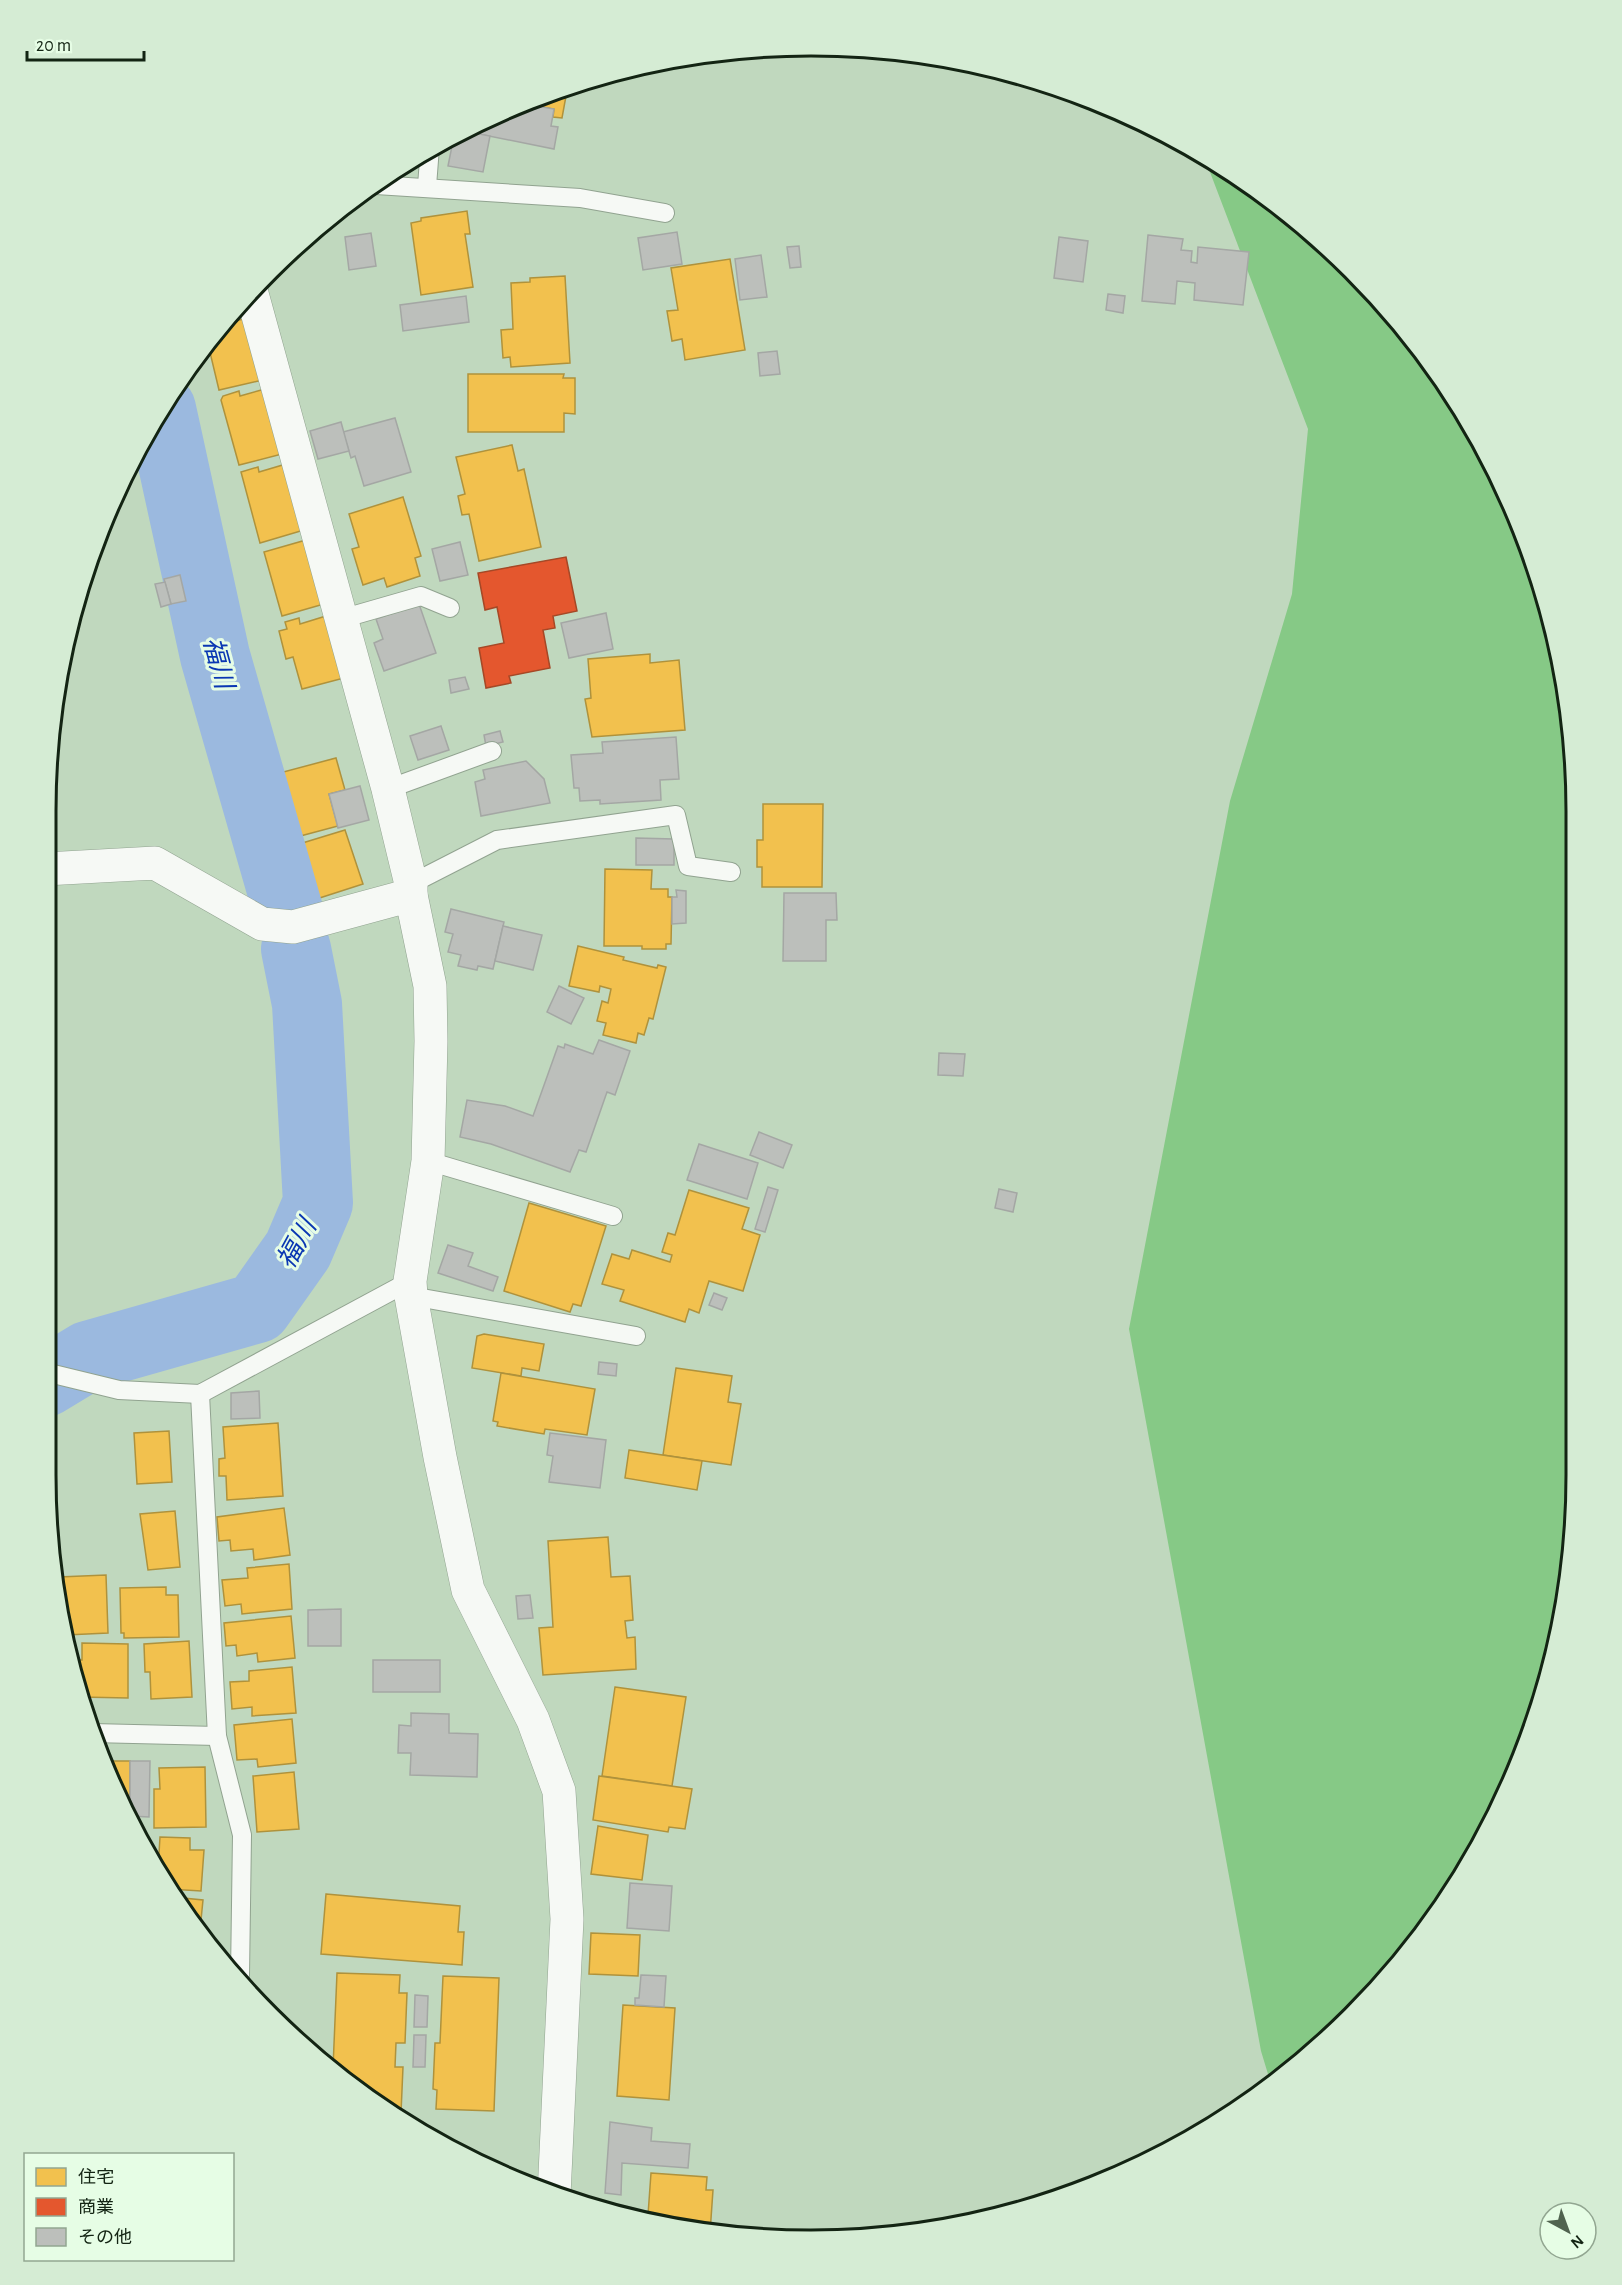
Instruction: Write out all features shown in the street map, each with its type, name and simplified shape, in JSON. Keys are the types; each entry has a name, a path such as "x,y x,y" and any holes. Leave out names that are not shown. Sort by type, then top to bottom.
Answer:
{"street":[{"path":"254,301 388,789 430,986 428,1161 410,1288 440,1457 468,1590 533,1720 559,1791 567,1919 555,2184"},
{"path":"56,868 155,863 262,924 293,927 411,890"}],"lane":[{"path":"427,186 429,159"},
{"path":"388,185 427,186 580,198 665,213"},
{"path":"341,619 421,596 450,608"},
{"path":"388,789 492,751"},
{"path":"411,890 496,840 676,815 688,866 731,872"},
{"path":"428,1161 613,1216"},
{"path":"56,1375 118,1390 200,1394 410,1288 636,1336"},
{"path":"200,1394 217,1736 242,1835 240,1968"},
{"path":"102,1733 217,1736"}],"green space":[{"path":"1209,169 1271,212 1309,243 1379,313 1410,351 1439,391 1489,477 1509,522 1541,615 1560,712 1565,762 1565,1523 1560,1573 1541,1670 1509,1763 1489,1808 1439,1894 1379,1972 1309,2042 1268,2075 1261,2051 1129,1329 1230,801 1292,594 1308,429"}],"building: 住宅":[{"path":"566,97 562,118 553,117 554,109 540,107"},
{"path":"467,211 470,234 465,234 473,287 421,295 411,223 421,221 421,218"},
{"path":"730,259 745,350 685,360 682,339 672,341 667,311 678,310 671,268"},
{"path":"565,276 570,363 511,367 510,357 503,358 501,330 513,329 511,283 530,282 530,278"},
{"path":"248,318 263,380 219,390 210,353 237,321"},
{"path":"468,374 564,374 563,378 575,378 575,414 564,413 564,432 468,432"},
{"path":"265,389 282,454 239,465 221,400 223,396 239,391 240,396"},
{"path":"512,445 518,471 524,469 541,547 479,561 469,514 462,515 458,496 465,494 456,457"},
{"path":"286,464 304,530 260,543 241,472 258,467 259,472"},
{"path":"403,497 421,556 415,558 420,576 387,587 384,578 363,585 352,549 359,547 349,514"},
{"path":"306,540 324,604 282,616 264,552"},
{"path":"326,616 344,678 302,689 293,657 286,659 279,631 287,629 285,622 299,618 300,624"},
{"path":"650,654 650,663 679,660 685,730 592,737 585,699 591,698 588,659"},
{"path":"336,758 345,790 329,794 338,826 289,839 272,775"},
{"path":"763,804 823,804 822,887 762,887 762,867 757,867 757,840 763,840"},
{"path":"345,830 363,884 304,903 286,848"},
{"path":"605,869 652,870 651,889 668,889 668,897 672,897 671,944 666,944 666,949 642,949 642,946 604,946"},
{"path":"578,946 624,957 623,960 657,968 658,965 666,967 653,1019 649,1018 644,1035 638,1033 636,1043 603,1035 606,1023 597,1021 602,1001 608,1003 611,989 600,986 599,992 569,986"},
{"path":"689,1190 749,1208 742,1229 760,1235 743,1291 709,1281 699,1313 689,1309 685,1322 620,1301 624,1290 602,1284 612,1254 629,1259 632,1250 670,1262 672,1255 662,1252 668,1233 675,1235"},
{"path":"529,1203 606,1226 581,1306 573,1304 570,1312 504,1291"},
{"path":"484,1334 544,1344 539,1371 522,1368 521,1376 472,1368 477,1336"},
{"path":"676,1368 732,1376 728,1402 741,1404 731,1465 663,1455"},
{"path":"501,1373 595,1389 587,1435 545,1429 544,1434 497,1426 498,1422 493,1421"},
{"path":"278,1423 283,1496 227,1500 226,1476 219,1476 219,1459 225,1458 223,1427"},
{"path":"169,1431 172,1482 137,1484 134,1433"},
{"path":"629,1450 702,1461 697,1490 625,1478"},
{"path":"284,1508 290,1555 254,1560 253,1549 231,1551 230,1540 219,1541 217,1517"},
{"path":"175,1511 180,1567 148,1570 140,1514"},
{"path":"608,1537 611,1577 630,1576 633,1620 625,1621 627,1638 635,1637 636,1669 543,1675 539,1628 553,1627 548,1541"},
{"path":"289,1564 292,1609 242,1614 241,1604 225,1606 222,1580 248,1578 247,1568"},
{"path":"106,1575 108,1633 73,1635 63,1577"},
{"path":"166,1587 166,1595 178,1595 179,1637 124,1638 124,1633 121,1633 120,1588"},
{"path":"291,1616 295,1658 258,1662 257,1653 237,1656 236,1645 226,1646 224,1623"},
{"path":"189,1641 192,1697 151,1699 150,1672 145,1672 144,1644"},
{"path":"82,1643 128,1644 128,1698 90,1697 79,1660 82,1660"},
{"path":"292,1667 296,1713 252,1716 252,1707 232,1709 230,1682 249,1681 249,1671"},
{"path":"615,1687 686,1697 672,1786 602,1776"},
{"path":"292,1719 296,1763 258,1767 257,1759 237,1760 234,1725"},
{"path":"112,1761 130,1761 130,1801"},
{"path":"205,1767 206,1827 154,1828 154,1789 160,1789 159,1768"},
{"path":"294,1772 299,1829 257,1832 253,1776"},
{"path":"599,1776 692,1789 685,1829 669,1827 668,1832 593,1820"},
{"path":"598,1826 648,1835 642,1880 591,1874"},
{"path":"160,1837 190,1838 190,1850 204,1850 201,1891 180,1890 159,1855"},
{"path":"326,1894 460,1906 458,1932 464,1932 462,1965 321,1954"},
{"path":"186,1898 203,1900 201,1919"},
{"path":"591,1933 640,1935 638,1976 589,1974"},
{"path":"337,1973 400,1975 399,1993 407,1993 405,2043 396,2043 395,2067 403,2067 401,2108 333,2059"},
{"path":"443,1976 499,1978 494,2111 436,2109 437,2090 433,2089 435,2043 440,2043"},
{"path":"623,2005 675,2008 669,2100 617,2096"},
{"path":"651,2173 707,2177 706,2190 713,2190 711,2223 648,2211"}],"building: 商業":[{"path":"566,557 577,611 553,616 555,628 543,630 550,668 509,676 511,683 486,688 479,648 504,643 497,607 485,610 478,573"}],"building: その他":[{"path":"540,107 554,109 551,126 558,127 554,149 476,133"},
{"path":"476,133 490,136 483,172 448,166 452,147"},
{"path":"677,232 682,264 643,270 638,238"},
{"path":"371,233 376,266 349,270 345,237"},
{"path":"1148,235 1183,239 1181,250 1192,251 1191,262 1197,263 1198,247 1249,252 1243,305 1194,300 1195,283 1177,281 1175,304 1142,301"},
{"path":"1059,237 1088,241 1083,282 1054,278"},
{"path":"799,246 801,267 790,268 787,247"},
{"path":"761,255 767,297 740,300 735,259"},
{"path":"1108,294 1125,296 1123,313 1106,310"},
{"path":"466,296 469,322 403,331 400,305"},
{"path":"777,351 780,374 760,376 758,353"},
{"path":"395,418 411,472 364,486 355,456 351,458 343,432"},
{"path":"341,422 349,451 318,459 310,431"},
{"path":"460,542 468,575 440,581 432,549"},
{"path":"180,575 186,601 171,604 164,579"},
{"path":"165,582 171,604 161,607 155,584"},
{"path":"419,604 436,653 384,671 374,643 383,639 376,619"},
{"path":"606,613 613,649 569,658 561,623"},
{"path":"465,677 469,689 451,693 449,680"},
{"path":"441,726 449,750 418,760 410,736"},
{"path":"500,731 503,742 486,746 484,735"},
{"path":"676,737 679,779 660,780 661,800 600,804 600,800 580,801 579,788 574,788 571,755 603,753 602,742"},
{"path":"526,761 544,779 550,803 481,816 475,782 485,779 483,770"},
{"path":"360,786 369,820 338,828 329,794"},
{"path":"636,838 674,839 674,865 636,865"},
{"path":"676,890 686,891 686,923 672,924 672,897 677,897"},
{"path":"784,893 836,893 837,920 826,920 826,961 783,961"},
{"path":"451,909 504,922 493,969 478,966 477,970 458,966 461,955 448,952 453,934 445,932"},
{"path":"503,926 542,935 533,970 495,961"},
{"path":"559,986 584,998 571,1024 547,1012"},
{"path":"599,1040 630,1051 615,1095 607,1092 586,1152 579,1150 570,1172 491,1144 460,1137 467,1100 505,1106 533,1116 558,1046 564,1048 565,1044 593,1054"},
{"path":"939,1053 965,1054 963,1076 938,1075"},
{"path":"759,1132 792,1145 783,1168 750,1155"},
{"path":"699,1144 758,1163 747,1199 687,1180"},
{"path":"768,1187 778,1190 765,1232 755,1229"},
{"path":"999,1189 1017,1193 1013,1212 995,1208"},
{"path":"448,1245 473,1253 468,1266 498,1277 493,1291 438,1273"},
{"path":"714,1293 727,1298 722,1310 709,1305"},
{"path":"599,1362 617,1364 616,1376 598,1374"},
{"path":"259,1391 260,1418 231,1419 231,1393"},
{"path":"550,1433 606,1440 600,1488 549,1482 553,1456 547,1455"},
{"path":"530,1595 533,1618 518,1619 516,1596"},
{"path":"341,1609 341,1646 308,1646 308,1610"},
{"path":"373,1660 440,1660 440,1692 373,1692"},
{"path":"411,1713 449,1714 449,1733 478,1734 477,1777 410,1775 411,1753 398,1753 399,1725 411,1726"},
{"path":"130,1761 150,1761 149,1817 138,1816 130,1801"},
{"path":"630,1883 672,1886 669,1931 627,1928"},
{"path":"641,1975 666,1976 664,2007 635,2005 635,1998 639,1998"},
{"path":"415,1995 428,1996 427,2027 414,2027"},
{"path":"414,2035 426,2035 425,2067 413,2067"},
{"path":"610,2122 652,2128 651,2141 690,2144 688,2168 622,2163 621,2195 605,2193"}],"waterway":[{"name":"福川","path":"164,422 215,656 289,914"},
{"name":"福川","path":"56,1375 88,1356 257,1308 298,1250 318,1203 307,1004 296,949"}]}
